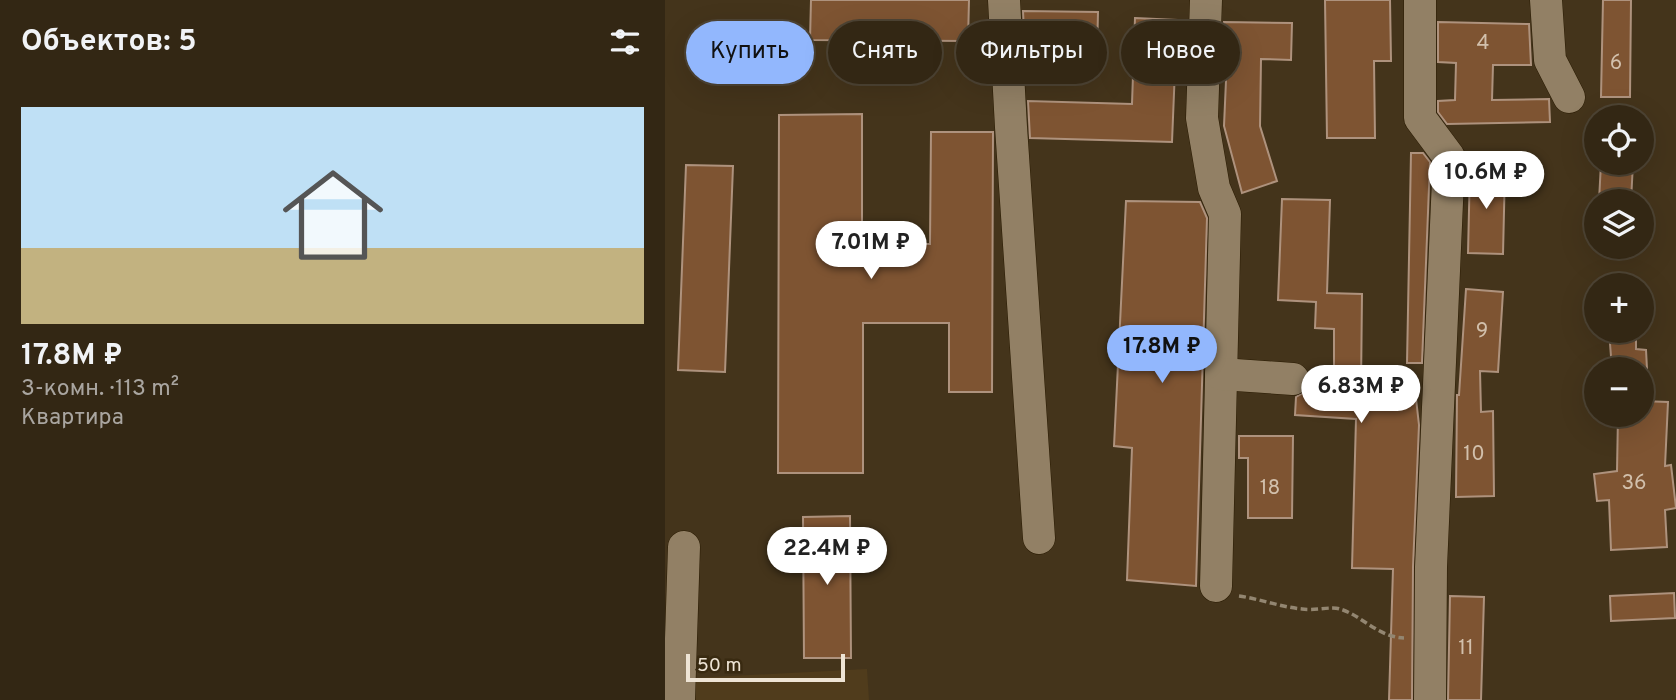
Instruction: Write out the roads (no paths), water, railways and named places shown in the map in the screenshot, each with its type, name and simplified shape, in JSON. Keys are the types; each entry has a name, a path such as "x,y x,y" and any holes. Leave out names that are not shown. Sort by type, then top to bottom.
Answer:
{"street":[{"path":"1004,0 1011,141 1039,538"},
{"path":"1206,0 1202,118 1215,188 1225,214 1216,586"},
{"path":"1420,0 1420,118 1449,157 1431,567 1430,700"},
{"path":"1546,0 1550,60 1569,97"},
{"path":"1221,374 1293,379"},
{"path":"680,700 684,547"}]}
